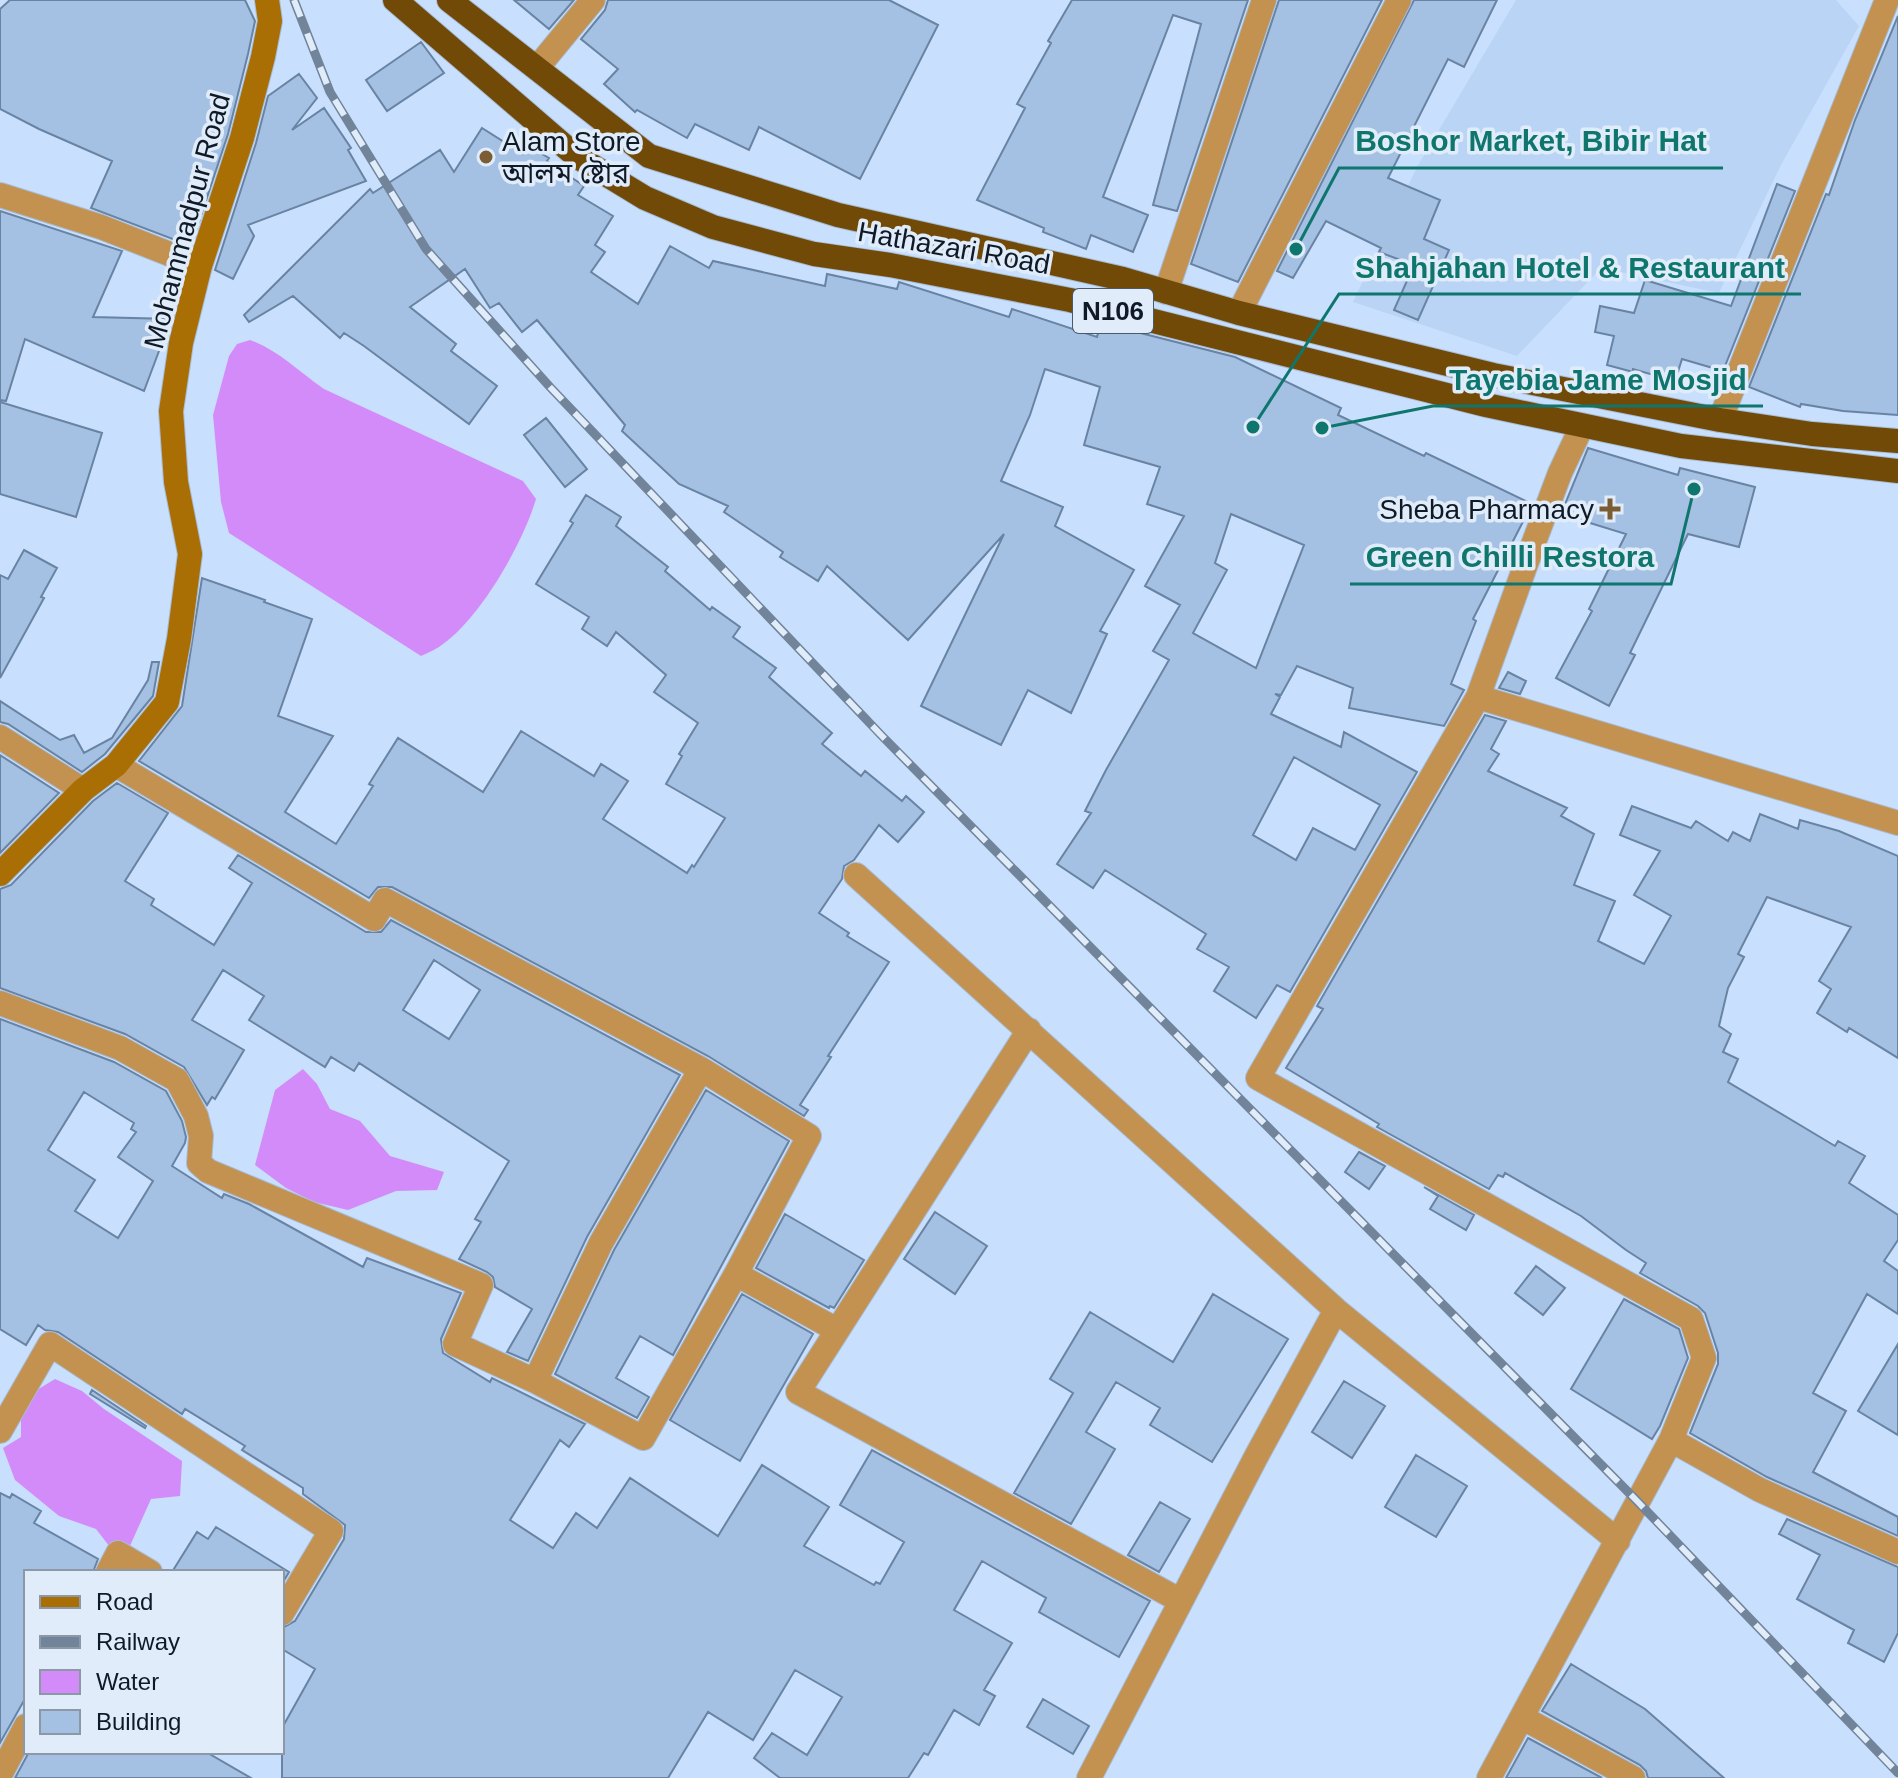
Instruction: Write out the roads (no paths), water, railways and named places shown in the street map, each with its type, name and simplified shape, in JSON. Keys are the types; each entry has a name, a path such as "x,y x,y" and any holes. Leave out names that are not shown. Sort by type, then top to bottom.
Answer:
{"highway":[{"name":"Hathazari Road","path":"395,0 576,156 645,198 713,227 814,254 890,265 1070,300 1486,405 1582,426 1681,446 1898,471"},
{"name":"Hathazari Road","path":"449,0 649,156 838,215 1123,279 1239,313 1493,375 1720,420 1812,434 1898,441"}],"street":[{"name":"Mohammadpur Road","path":"0,874 83,790 116,765 167,702 190,554 176,482 171,411 181,343 200,266 242,138 263,57 270,21 267,0"},
{"path":"537,68 593,0"},
{"path":"1166,292 1264,0"},
{"path":"1239,313 1399,0"},
{"path":"1720,420 1887,0"},
{"path":"0,195 101,227 200,266"},
{"path":"1489,1778 1671,1440 1704,1358 1691,1319 1258,1078 1478,697 1560,473 1582,426"},
{"path":"1478,697 1898,823"},
{"path":"0,737 83,790"},
{"path":"0,1003 120,1048 177,1080 196,1116 201,1136 199,1163 208,1171 481,1285 455,1344 535,1381 643,1438 736,1274 809,1136 701,1069 385,900 374,919 116,765"},
{"path":"856,875 1336,1310 1618,1541"},
{"path":"1029,1030 798,1392 1181,1601"},
{"path":"535,1381 601,1243 701,1069"},
{"path":"736,1274 837,1330"},
{"path":"1089,1778 1336,1310"},
{"path":"0,1431 50,1344 331,1531 284,1610"},
{"path":"1671,1440 1760,1490 1898,1552"},
{"path":"109,1570 118,1553 147,1570"},
{"path":"1523,1718 1633,1778"},
{"path":"0,1775 24,1730"}],"water":[{"path":"250,340 279,355 324,389 523,481 536,499 511,557 486,598 457,632 438,647 421,656 229,533 221,502 213,415 229,356 237,344"},
{"path":"303,1069 317,1084 330,1109 360,1121 390,1156 444,1172 437,1190 396,1191 348,1210 314,1202 286,1188 255,1165 275,1090"},
{"path":"55,1379 82,1391 182,1461 180,1496 151,1499 129,1548 113,1551 96,1529 59,1516 15,1480 3,1448 21,1437 21,1421 17,1411 27,1396"}],"railway":[{"path":"294,0 330,92 426,249 550,387 882,736 1638,1502 1898,1773"}],"place":[{"name":"Alam Store আলম ষ্টোর","path":"486,157"},
{"name":"Boshor Market, Bibir Hat","path":"1296,249"},
{"name":"Shahjahan Hotel & Restaurant","path":"1253,427"},
{"name":"Tayebia Jame Mosjid","path":"1322,428"},
{"name":"Green Chilli Restora","path":"1694,489"},
{"name":"Sheba Pharmacy","path":"1610,509"}]}
